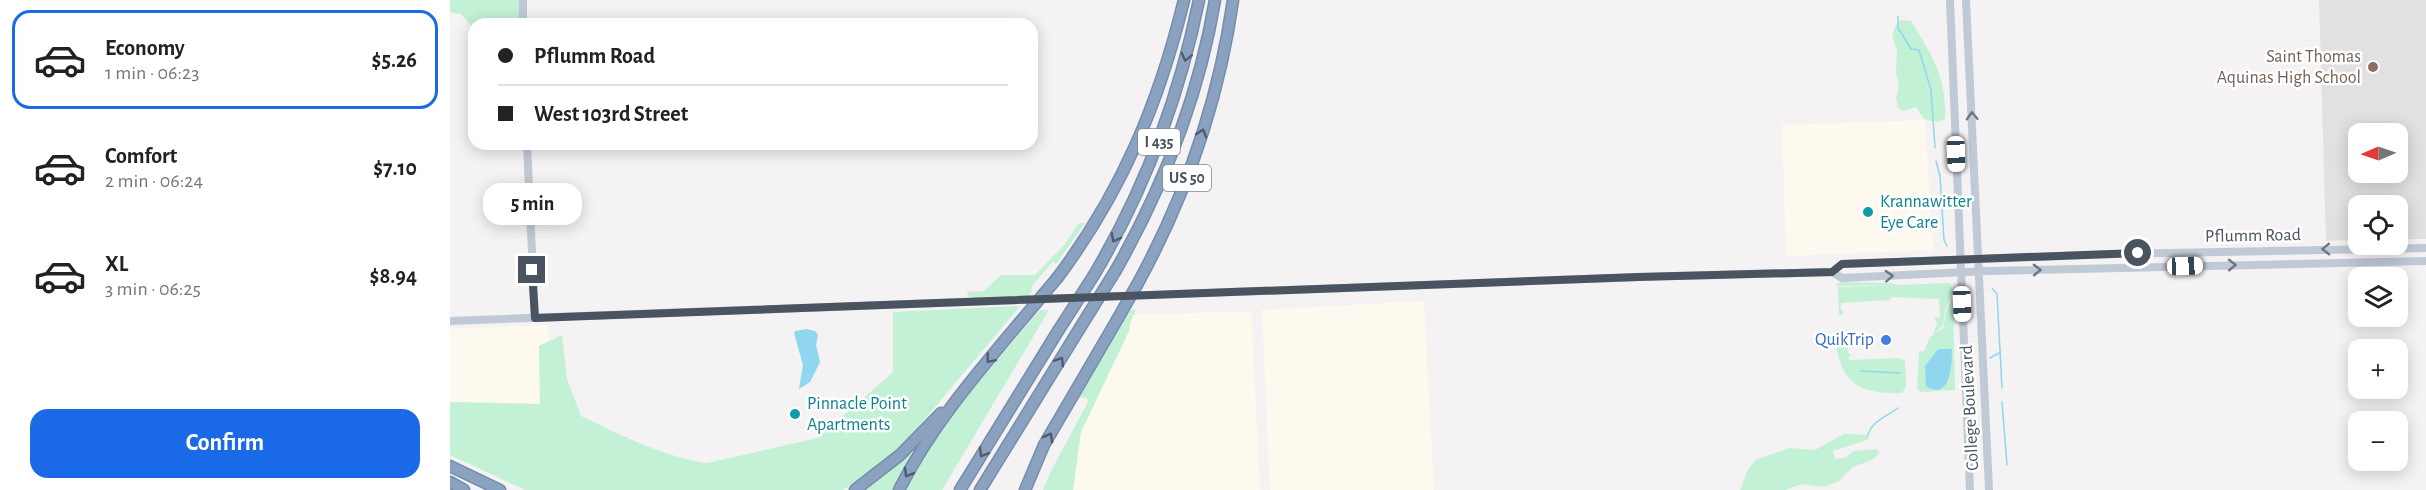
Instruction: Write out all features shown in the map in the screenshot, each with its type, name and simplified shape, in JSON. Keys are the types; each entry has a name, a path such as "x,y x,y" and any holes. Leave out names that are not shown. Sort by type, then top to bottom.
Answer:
{"highway":[{"path":"855,490 900,455 964,389 1058,277 1098,219 1128,166 1160,85 1184,0"},
{"name":"I 435","path":"960,490 1094,275 1132,206 1165,127 1187,58 1199,0"},
{"name":"I 435","path":"980,490 1116,270 1153,200 1183,125 1200,72 1215,0"},
{"name":"US 50","path":"1025,490 1044,445 1138,283 1176,207 1198,148 1217,83 1233,0"},
{"path":"898,490 927,441 964,389"},
{"path":"450,466 500,490"},
{"path":"450,482 464,490"}],"main road":[{"path":"523,0 523,18"},
{"name":"College Boulevard","path":"1950,0 1970,490"},
{"name":"College Boulevard","path":"1966,0 1989,490"},
{"path":"527,150 535,318"},
{"name":"Pflumm Road","path":"1832,272 1842,264 1978,258 2426,248"},
{"name":"Pflumm Road","path":"450,321 1628,277 1832,272 1842,278 1961,272 2426,261"}],"shaded area":[{"name":"Saint Thomas Aquinas High School","path":"2319,0 2426,0 2426,239 2408,239 2408,195 2348,195 2348,240 2326,241"},
{"path":"1925,120 1933,250 1786,256 1782,125"},
{"path":"1424,301 1434,490 1270,490 1262,310"},
{"path":"1251,311 1260,490 1073,490 1081,432 1129,331 1133,315"},
{"path":"548,325 549,341 539,346 540,404 450,402 450,329"}],"green space":[{"path":"450,0 519,0 520,18 468,18 468,22 461,14 450,12"},
{"path":"1901,20 1911,21 1937,67 1945,104 1945,119 1935,121 1924,119 1916,107 1903,111 1898,108 1896,98 1899,86 1896,73 1897,51 1892,35"},
{"path":"1079,223 1085,223 1056,264 1053,261 1031,287 1032,291 1028,297 974,298 968,296 967,292 984,291 1001,275 1035,275 1065,244"},
{"path":"1840,282 1897,285 1950,283 1953,291 1945,311 1943,325 1933,335 1937,323 1934,318 1940,317 1939,299 1891,297 1890,300 1841,303 1843,314 1839,315 1838,287 1893,285 1835,286"},
{"path":"1953,295 1955,390 1920,392 1917,389 1919,352 1924,351 1930,337 1943,328"},
{"path":"1020,306 908,439 879,466 843,490 525,490 450,455 450,402 540,404 539,346 562,335 567,379 581,416 660,451 707,463 818,438 893,372 893,312"},
{"path":"1040,310 1049,310 942,490 906,490 950,419"},
{"path":"1131,310 1136,310 1129,331 1081,432 1073,490 1043,490 1088,402 1087,398 1079,397"},
{"path":"1845,329 1850,331 1848,333 1848,353 1853,355 1849,356 1849,360 1899,358 1905,361 1906,386 1902,393 1872,391 1852,381 1840,361 1837,348 1835,331"},
{"path":"1844,434 1868,435 1869,437 1867,440 1833,451 1835,459 1844,458 1854,451 1877,449 1879,453 1874,459 1853,467 1839,481 1823,487 1802,484 1785,490 1740,490 1748,469 1756,460 1789,448 1815,450"},
{"path":"909,453 912,455 892,490 864,490 884,476"}],"water":[{"path":"806,329 815,331 818,335 816,345 820,362 810,382 799,389 803,365 794,333"},
{"path":"1938,349 1952,349 1951,363 1945,385 1941,389 1934,390 1926,386 1925,366"}],"waterway":[{"path":"1898,16 1898,28 1911,49 1919,50 1931,90 1935,148"},
{"path":"1936,161 1940,176 1944,240 1947,246"},
{"path":"1992,288 1997,294 2002,388"},
{"path":"1990,358 1999,353"},
{"path":"1861,371 1900,373"},
{"path":"2002,402 2007,465"},
{"path":"1868,435 1876,422 1898,408"}],"place":[{"name":"Saint Thomas Aquinas High School","path":"2373,67"},
{"name":"Krannawitter Eye Care","path":"1868,212"},
{"name":"QuikTrip","path":"1886,340"},
{"name":"Pinnacle Point Apartments","path":"795,414"}],"route":[{"path":"532,270 535,318 1638,277 1832,272 1842,264 2138,253"}]}
